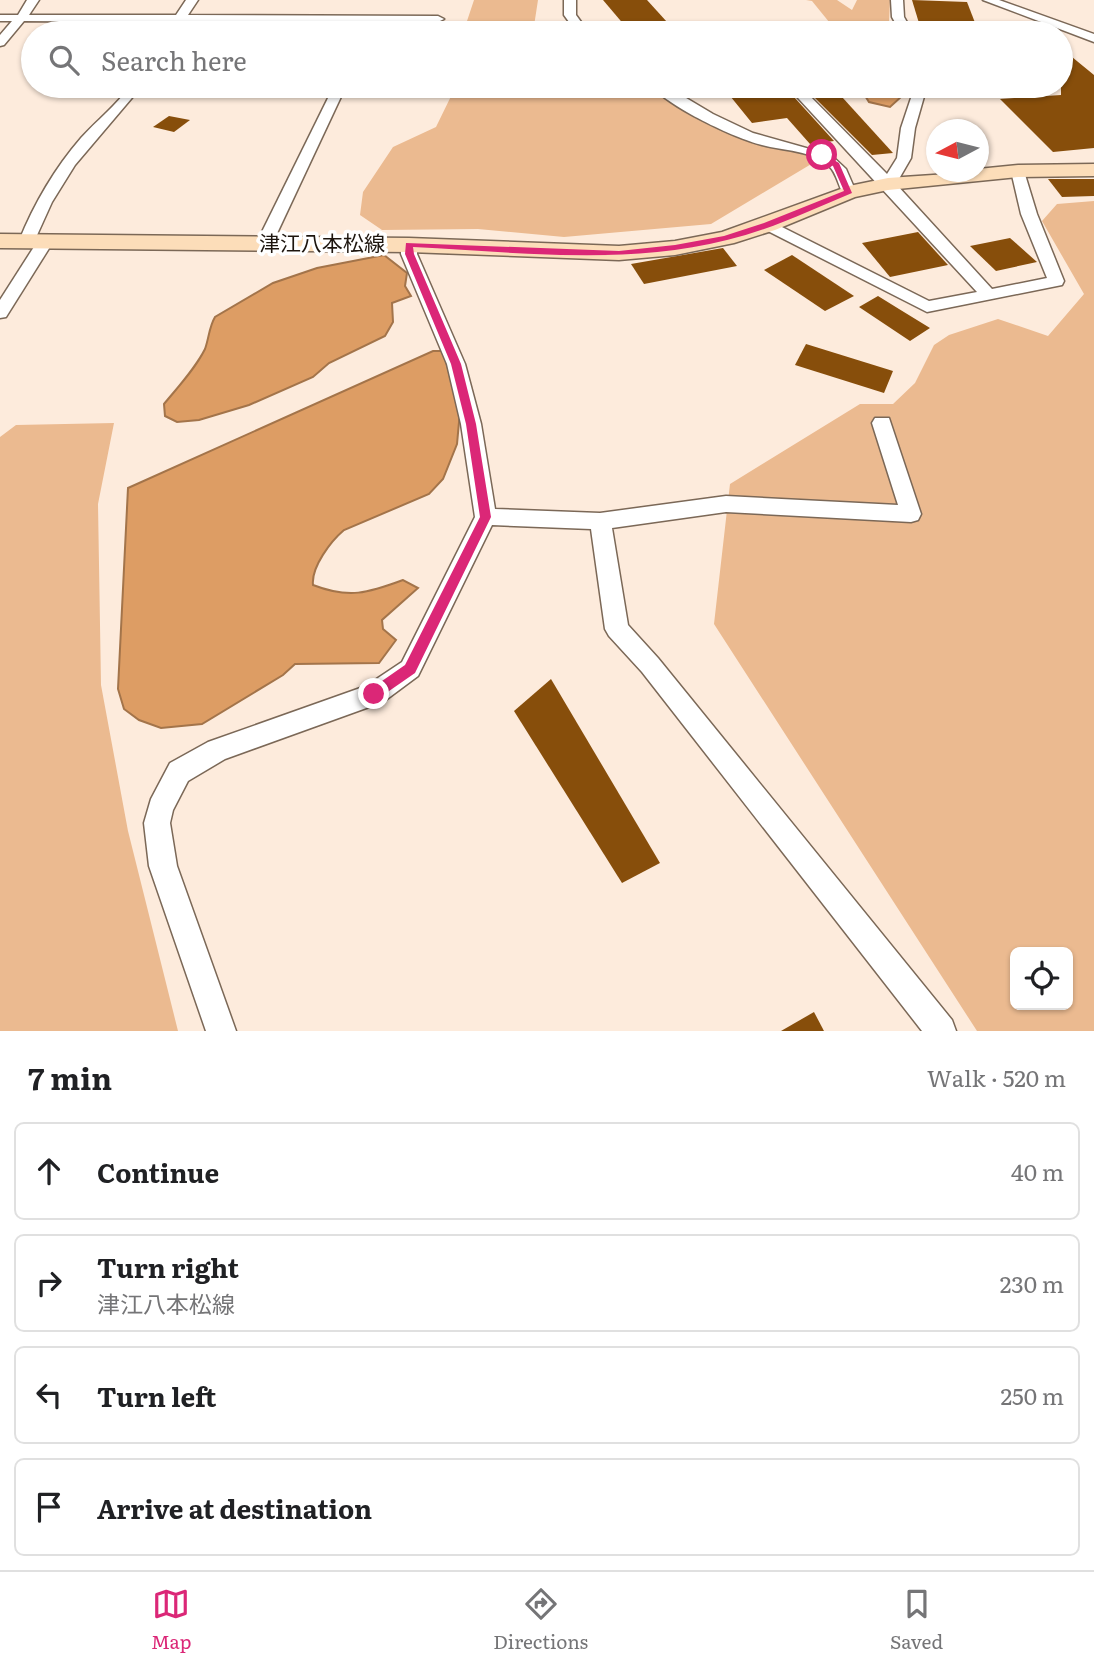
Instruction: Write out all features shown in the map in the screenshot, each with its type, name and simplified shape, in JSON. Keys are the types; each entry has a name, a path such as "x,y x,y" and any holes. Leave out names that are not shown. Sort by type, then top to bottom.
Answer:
{"main road":[{"name":"津江八本松線","path":"0,241 409,244 619,253 675,248 726,238 849,192 888,184 1018,171 1094,170"}],"street":[{"path":"0,42 22,18 33,0"},
{"path":"179,21 192,0"},
{"path":"570,0 570,15 574,21"},
{"path":"897,0 900,21"},
{"path":"989,0 1047,21"},
{"path":"0,18 366,14 438,19"},
{"path":"364,21 366,14"},
{"path":"1073,30 1094,38"},
{"path":"0,313 36,241 35,219 85,143 129,98"},
{"path":"264,244 334,98"},
{"path":"676,98 735,131 764,142 822,155 836,165 849,192"},
{"path":"805,98 888,184 988,294"},
{"path":"888,184 904,159 908,128 917,98"},
{"path":"766,225 928,307 1056,281 1029,214 1018,171"},
{"path":"221,1031 163,866 157,823 160,808 179,772 217,750 374,694 410,669 486,517 471,424 456,364 409,254 409,244"},
{"path":"486,517 600,520 726,504 911,514 882,424"},
{"path":"600,520 617,629 650,665 941,1031"}],"shaded area":[{"path":"474,0 538,0 535,21 467,21"},
{"path":"806,0 837,0 852,10 857,0 890,0 889,21 828,21 812,1"},
{"path":"450,98 683,98 700,111 818,160 711,224 564,237 478,229 382,230 360,215 363,192 393,147 436,127"},
{"path":"866,98 900,98 890,107 869,102"},
{"path":"1094,201 1094,1031 977,1031 714,624 730,484 860,404 893,404 915,383 934,345 949,335 998,319 1048,336 1084,294 1042,221 1057,204"},
{"path":"384,255 407,273 405,286 411,296 392,303 393,322 385,336 329,363 313,377 249,405 199,420 177,422 165,416 164,404 201,356 215,317 273,283 317,268"},
{"path":"433,351 443,351 460,411 457,444 443,479 429,494 344,530 323,555 313,578 313,585 337,592 369,591 403,580 418,588 382,620 383,629 396,640 379,663 295,664 283,675 202,724 161,728 139,720 124,709 118,689 128,488"},
{"path":"114,423 98,504 101,685 128,831 178,1031 0,1031 0,437 16,425"}],"building":[{"path":"603,0 647,0 666,21 621,21"},
{"path":"912,0 967,2 974,21 918,21"},
{"path":"1073,58 1094,75 1094,148 1053,152 1000,99 1073,98"},
{"path":"732,98 795,98 834,141 810,144 787,118 752,123"},
{"path":"815,98 843,98 893,153 872,155"},
{"path":"169,116 190,120 174,132 153,127"},
{"path":"1048,179 1094,179 1094,196 1062,197"},
{"path":"918,232 948,265 890,277 862,243"},
{"path":"1010,238 1037,262 996,271 970,246"},
{"path":"723,248 737,266 644,284 631,264"},
{"path":"792,255 854,296 825,311 764,270"},
{"path":"878,296 930,328 910,341 859,307"},
{"path":"806,344 893,371 884,393 795,365"},
{"path":"551,679 660,863 622,883 514,711"},
{"path":"814,1012 824,1031 781,1031"}],"route":[{"path":"374,694 410,669 486,517 471,424 456,364 409,254 409,244 619,253 675,248 726,238 849,192 836,165 822,155"}]}
